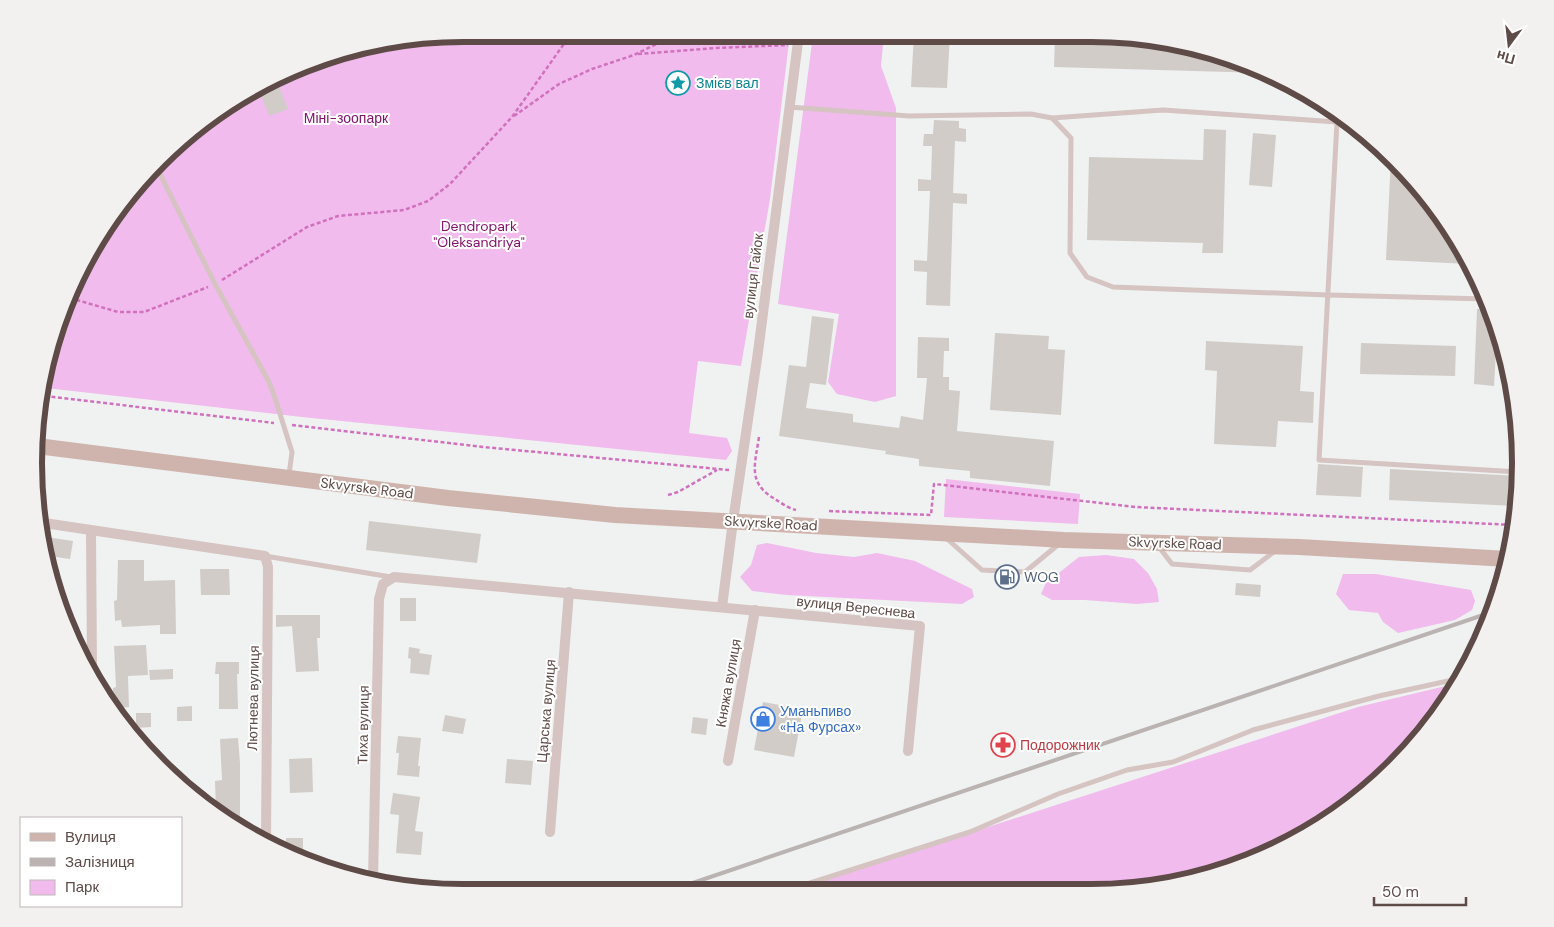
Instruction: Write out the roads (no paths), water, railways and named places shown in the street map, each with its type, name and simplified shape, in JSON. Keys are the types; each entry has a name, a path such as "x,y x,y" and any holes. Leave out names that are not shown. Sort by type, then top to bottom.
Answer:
{"main road":[{"name":"Skvyrske Road","path":"43,447 448,498 615,515 1064,540 1280,547 1500,559"}],"street":[{"name":"вулиця Гайок","path":"722,607 758,352 798,42"},
{"path":"47,524 265,556"},
{"path":"91,531 92,661"},
{"name":"Лютнева вулиця","path":"265,556 268,567 266,835"},
{"path":"394,577 755,610"},
{"name":"Тиха вулиця","path":"373,874 379,599 383,584 394,577"},
{"name":"Царська вулиця","path":"550,832 569,592"},
{"name":"вулиця Вереснева","path":"755,610 920,626 908,751"},
{"name":"Княжа вулиця","path":"728,762 755,610"}],"lane":[{"path":"789,107 909,116 1031,114 1052,118 1163,110 1337,122"},
{"path":"1052,118 1071,138 1070,253 1087,277 1112,287 1328,295 1477,298"},
{"path":"1337,122 1319,460 1512,472"},
{"path":"159,173 215,284 268,382 292,452 288,478"},
{"path":"939,532 982,570 1025,572 1064,540"},
{"path":"1156,543 1172,564 1250,570 1280,547"},
{"path":"265,556 394,577"},
{"path":"807,884 970,832 1058,794 1126,770 1173,762 1253,730 1379,696 1451,681"}],"railway":[{"path":"690,884 1483,615"}],"place":[{"name":"Змієв вал","path":"678,83"},
{"name":"WOG","path":"1007,577"},
{"name":"Уманьпиво «На Фурсах»","path":"763,719"},
{"name":"Подорожник","path":"1003,745"}],"park label":[{"name":"Міні-зоопарк","path":"346,118"},
{"name":"Dendropark \"Oleksandriya\"","path":"479,234"}]}
